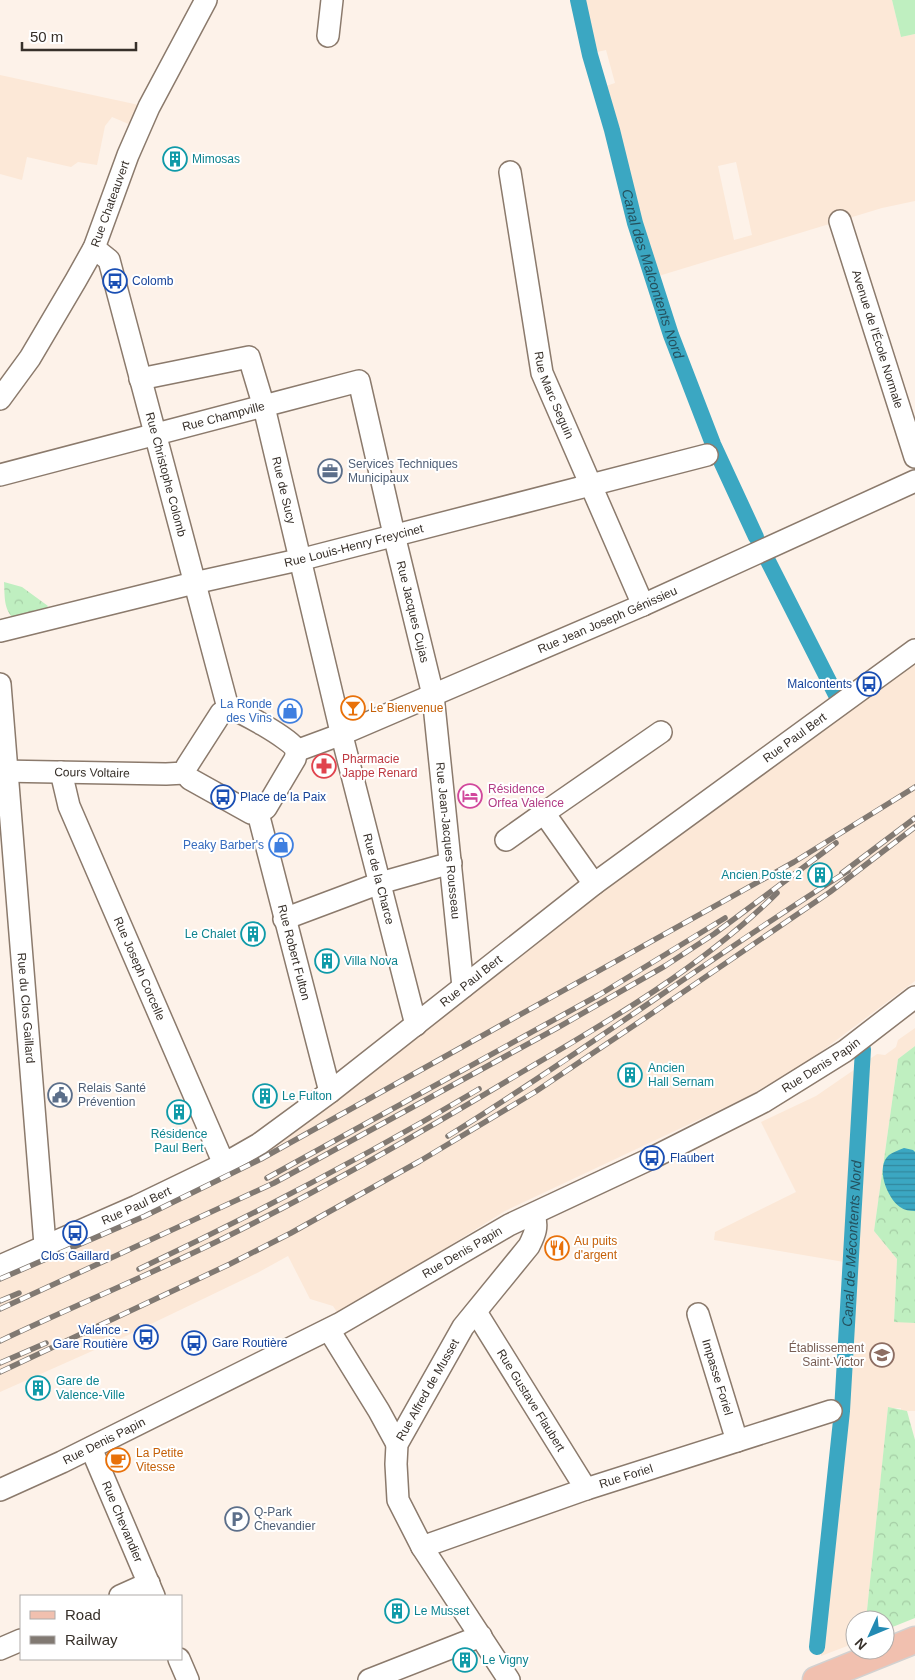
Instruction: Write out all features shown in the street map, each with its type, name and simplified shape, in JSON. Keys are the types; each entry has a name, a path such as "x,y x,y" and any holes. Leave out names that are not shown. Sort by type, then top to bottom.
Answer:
{"main road":[{"path":"823,1679 915,1640"}],"street":[{"name":"Rue Chateauvert","path":"0,399 30,358 94,248 128,155 149,107 206,0"},
{"path":"328,36 332,0"},
{"name":"Rue Marc Seguin","path":"510,172 542,373 643,605"},
{"name":"Avenue de l'École Normale","path":"840,221 915,457"},
{"name":"Rue Christophe Colomb","path":"94,248 104,254 109,260 228,708"},
{"name":"Rue de Sucy","path":"140,379 249,357 264,407 341,733"},
{"name":"Rue Champville","path":"0,475 360,381"},
{"name":"Rue Jacques Cujas","path":"360,381 433,695"},
{"name":"Rue Louis-Henry Freycinet","path":"0,631 194,583 300,560 707,455"},
{"name":"Rue Jean Joseph Génissieu","path":"296,751 433,695 643,605 915,481"},
{"name":"Rue Paul Bert","path":"0,1266 138,1206 224,1164 259,1144 330,1092 594,884 915,650"},
{"name":"Rue du Clos Gaillard","path":"0,684 3,771 45,1245"},
{"name":"Rue Jean-Jacques Rousseau","path":"433,695 463,987"},
{"path":"228,708 263,725 290,743 296,751 296,759 266,808 258,813 251,813 190,779 185,773 187,766 221,713 228,708"},
{"path":"506,840 661,732"},
{"name":"Rue de la Charce","path":"341,733 416,1025"},
{"name":"Cours Voltaire","path":"3,771 185,773"},
{"name":"Rue Joseph Corcelle","path":"61,772 69,806 224,1164"},
{"name":"Rue Robert Fulton","path":"258,813 330,1092"},
{"path":"544,813 594,884"},
{"path":"284,919 380,883 451,863"},
{"name":"Rue Denis Papin","path":"0,1490 91,1448 329,1330 509,1225 763,1102 845,1050 915,997"},
{"name":"Rue Alfred de Musset","path":"509,1680 422,1547 398,1500 397,1444 463,1327 529,1246 537,1223 534,1214"},
{"name":"Rue Gustave Flaubert","path":"476,1312 586,1489"},
{"name":"Impasse Foriel","path":"698,1314 737,1441"},
{"path":"329,1330 380,1410 397,1444"},
{"name":"Rue Foriel","path":"422,1547 586,1489 831,1411"},
{"name":"Rue Chevandier","path":"91,1448 152,1590"},
{"path":"125,1595 152,1590"},
{"path":"369,1680 481,1636"},
{"path":"0,1649 20,1640"},
{"path":"179,1660 188,1680"}],"shaded area":[{"path":"578,0 892,0 901,37 915,34 915,201 882,208 652,278 635,223 612,130 590,55","holes":["606,50 615,83 606,86 597,52","736,162 752,235 734,240 718,166"]},
{"path":"0,75 139,105 131,125 112,117 105,126 97,165 78,162 71,167 27,157 22,180 0,174"},
{"path":"915,660 915,981 810,1060 747,1097 505,1211 339,1315 333,1306 310,1299 288,1256 259,1272 126,1336 0,1392 0,1273 225,1173 595,895"},
{"name":"Établissement Saint-Victor","path":"915,1028 915,1046 898,1059 874,1231 897,1259 894,1321 915,1323 915,1411 901,1411 901,1408 888,1408 867,1610 845,1610 845,1647 821,1656 821,1631 847,1387 854,1265 714,1240 715,1232 796,1192 761,1122 816,1096 877,1054 885,1055 896,1047 898,1040"}],"green space":[{"path":"892,0 915,0 915,34 901,37"},
{"path":"4,582 22,587 48,606 41,617 18,622 13,618 7,609"},
{"path":"915,1046 915,1323 894,1322 897,1259 874,1231 898,1059"},
{"path":"888,1407 907,1411 915,1440 915,1618 895,1626 895,1610 867,1610"}],"water":[{"path":"904,1148 915,1152 915,1211 903,1209 895,1203 884,1182 883,1167 885,1160 889,1155"}],"waterway":[{"name":"Canal des Malcontents Nord","path":"578,0 590,55 612,130 635,223 671,335 713,444 756,537"},
{"name":"Canal de Mécontents Nord","path":"767,559 836,695"},
{"name":"Canal de Mécontents Nord","path":"817,1647 842,1411 863,1049"}],"railway":[{"path":"0,1279 145,1216 261,1159 794,862 915,787"},
{"path":"842,873 915,818"},
{"path":"0,1372 230,1264 291,1233 420,1161 535,1092 657,1010 830,892 915,827"},
{"path":"0,1309 274,1183 557,1028 665,966 714,934 836,843"},
{"path":"448,1136 549,1071 747,936 848,871"},
{"path":"0,1341 222,1239 299,1200 411,1137 622,1012 687,968 748,920 777,893"},
{"path":"267,1178 599,995 725,918"},
{"path":"139,1269 311,1183 479,1089"},
{"path":"0,1301 19,1293"},
{"path":"0,1363 46,1343"}],"place":[{"name":"Mimosas","path":"175,159"},
{"name":"Colomb","path":"115,281"},
{"name":"Services Techniques Municipaux","path":"330,471"},
{"name":"Malcontents","path":"869,684"},
{"name":"Le Bienvenue","path":"353,708"},
{"name":"La Ronde des Vins","path":"290,711"},
{"name":"Pharmacie Jappe Renard","path":"324,766"},
{"name":"Résidence Orfea Valence","path":"470,796"},
{"name":"Place de la Paix","path":"223,797"},
{"name":"Peaky Barber's","path":"281,845"},
{"name":"Ancien Poste 2","path":"820,875"},
{"name":"Le Chalet","path":"253,934"},
{"name":"Villa Nova","path":"327,961"},
{"name":"Ancien Hall Sernam","path":"630,1075"},
{"name":"Relais Santé Prévention","path":"60,1095"},
{"name":"Le Fulton","path":"265,1096"},
{"name":"Résidence Paul Bert","path":"179,1112"},
{"name":"Flaubert","path":"652,1158"},
{"name":"Clos Gaillard","path":"75,1233"},
{"name":"Au puits d'argent","path":"557,1248"},
{"name":"Valence - Gare Routière","path":"146,1337"},
{"name":"Gare Routière","path":"194,1343"},
{"name":"Établissement Saint-Victor","path":"882,1355"},
{"name":"Gare de Valence-Ville","path":"38,1388"},
{"name":"La Petite Vitesse","path":"118,1460"},
{"name":"Q-Park Chevandier","path":"237,1519"},
{"name":"Le Musset","path":"397,1611"},
{"name":"Le Vigny","path":"465,1660"}]}
